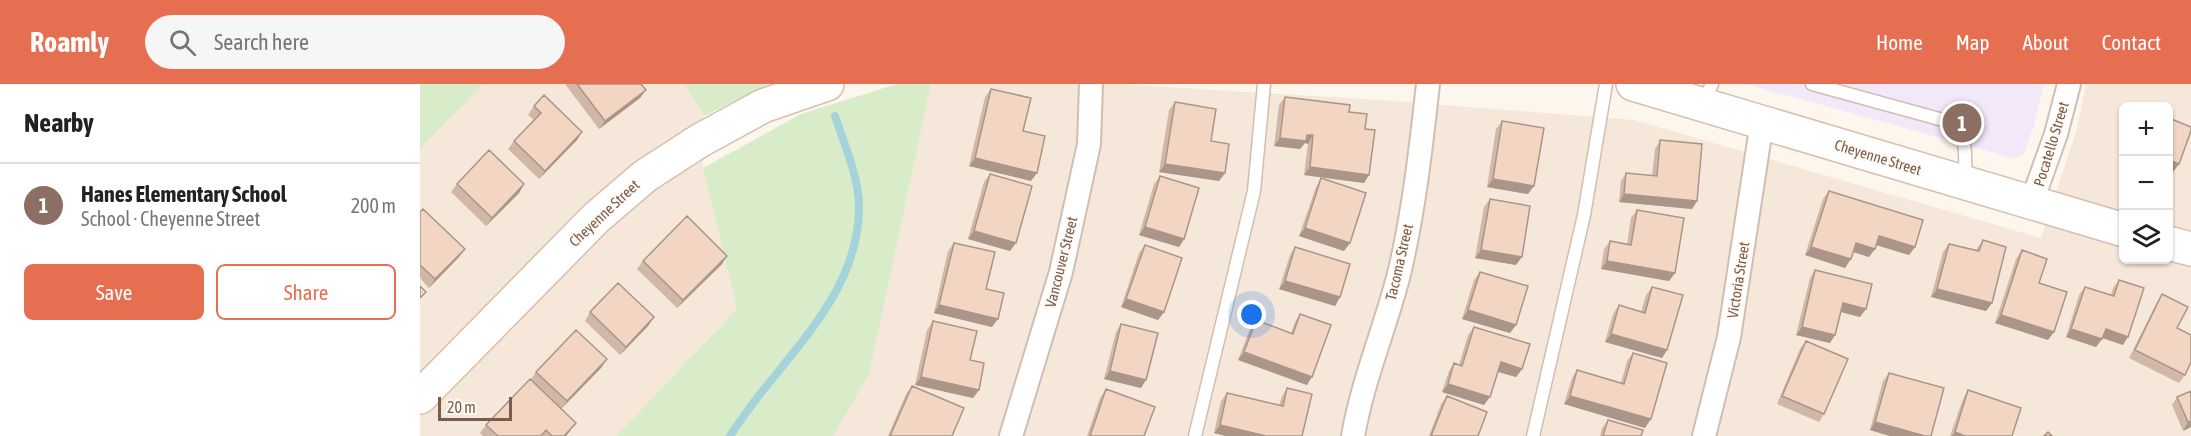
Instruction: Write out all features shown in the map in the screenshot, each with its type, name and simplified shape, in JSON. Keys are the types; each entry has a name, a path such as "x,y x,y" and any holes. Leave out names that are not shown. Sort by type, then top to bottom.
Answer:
{"street":[{"name":"Cheyenne Street","path":"420,397 596,218 645,176 699,141 763,106 827,84"},
{"name":"Vancouver Street","path":"1011,436 1061,272 1089,144 1091,84"},
{"name":"Tacoma Street","path":"1353,436 1361,393 1399,274 1419,163 1428,84"},
{"name":"Cheyenne Street","path":"1633,84 1707,94 1762,122 2119,229"},
{"name":"Pocatello Street","path":"2031,204 2056,134 2064,86"},
{"name":"Victoria Street","path":"1704,436 1729,337 1762,122"},
{"path":"2173,244 2191,249"}],"lane":[{"path":"1195,436 1252,201 1264,84"},
{"path":"1533,436 1584,215 1606,84"},
{"path":"1812,84 1954,123 1962,133 1965,143 1965,184"}],"shaded area":[{"path":"483,84 684,84 704,116 703,168 737,309 616,436 420,436 420,149"},
{"path":"931,84 1120,84 1394,101 1634,120 2041,238 2077,128 2086,84 2191,84 2191,436 833,436 869,375"},
{"path":"1746,84 2044,84 2024,154 2013,158"}],"green space":[{"path":"420,84 483,84 420,149"},
{"path":"684,84 769,84 704,116"},
{"path":"897,84 931,84 869,375 833,436 616,436 737,309 703,168 801,114"}],"building":[{"path":"577,84 641,84 646,90 605,121"},
{"path":"991,89 1031,98 1023,131 1045,136 1037,173 975,158"},
{"path":"544,95 582,132 545,171 514,141 541,113 534,106"},
{"path":"1285,97 1350,105 1349,112 1367,114 1365,129 1375,130 1369,175 1310,167 1313,135 1307,135 1306,141 1280,138"},
{"path":"1175,102 1216,109 1211,141 1229,144 1225,173 1165,164"},
{"path":"2173,120 2191,127 2179,164 2173,162"},
{"path":"1502,121 1544,128 1534,186 1493,179"},
{"path":"1660,140 1702,144 1697,201 1624,194 1626,173 1657,176"},
{"path":"489,150 524,184 492,218 457,184"},
{"path":"990,174 1032,186 1016,243 974,231"},
{"path":"1160,176 1199,188 1184,239 1145,227"},
{"path":"1321,178 1366,193 1350,243 1305,228"},
{"path":"1829,191 1923,220 1915,247 1879,236 1875,249 1856,243 1851,259 1811,247"},
{"path":"1490,199 1530,206 1522,257 1481,250"},
{"path":"423,209 465,249 435,279 420,265 420,212"},
{"path":"1637,210 1684,218 1675,273 1607,261 1610,241 1631,245"},
{"path":"687,216 727,256 683,300 643,261"},
{"path":"1983,240 2006,247 1992,303 1937,289 1949,244 1979,251"},
{"path":"954,243 995,252 986,289 1004,293 998,319 939,305"},
{"path":"1145,245 1182,258 1164,312 1126,299"},
{"path":"1295,247 1350,264 1340,297 1285,281"},
{"path":"2022,250 2047,259 2039,283 2067,292 2054,332 2001,315"},
{"path":"1815,270 1872,284 1866,309 1843,303 1835,335 1802,327"},
{"path":"1480,272 1528,286 1516,325 1468,310"},
{"path":"2119,280 2144,288 2128,337 2106,329 2102,339 2071,329 2085,287 2114,296"},
{"path":"618,283 654,317 626,347 590,312"},
{"path":"420,286 426,292 420,298"},
{"path":"1652,287 1683,295 1667,350 1611,334 1619,305 1645,313"},
{"path":"2162,294 2188,307 2177,328 2191,335 2191,362 2185,375 2135,350"},
{"path":"1300,314 1331,325 1312,377 1244,352 1256,320 1293,334"},
{"path":"933,321 977,331 970,360 984,363 979,390 921,377"},
{"path":"1121,324 1158,333 1146,380 1110,371"},
{"path":"1474,327 1530,344 1522,369 1501,362 1490,397 1448,384 1454,363 1462,366"},
{"path":"576,330 607,359 567,401 536,372"},
{"path":"1806,341 1848,359 1824,414 1782,396"},
{"path":"1633,353 1667,363 1651,419 1570,396 1577,370 1624,384"},
{"path":"1889,373 1944,388 1931,436 1875,422"},
{"path":"530,379 576,423 564,436 552,436 546,430 541,436 498,436 486,425"},
{"path":"912,386 964,408 952,436 890,436"},
{"path":"1287,388 1312,394 1302,436 1266,436 1220,425 1227,393 1283,406"},
{"path":"1106,389 1155,407 1144,436 1090,436"},
{"path":"1968,390 2021,408 2012,436 1965,436 1955,432"},
{"path":"2191,391 2191,421 2188,422 2177,397"},
{"path":"1447,396 1487,412 1478,436 1431,436"},
{"path":"1608,420 1643,430 1641,436 1603,436"}],"waterway":[{"path":"730,436 813,327 840,284 850,260 856,235 859,198 851,162 835,116"}],"place":[{"name":"Hanes Elementary School","path":"1962,123"}]}
